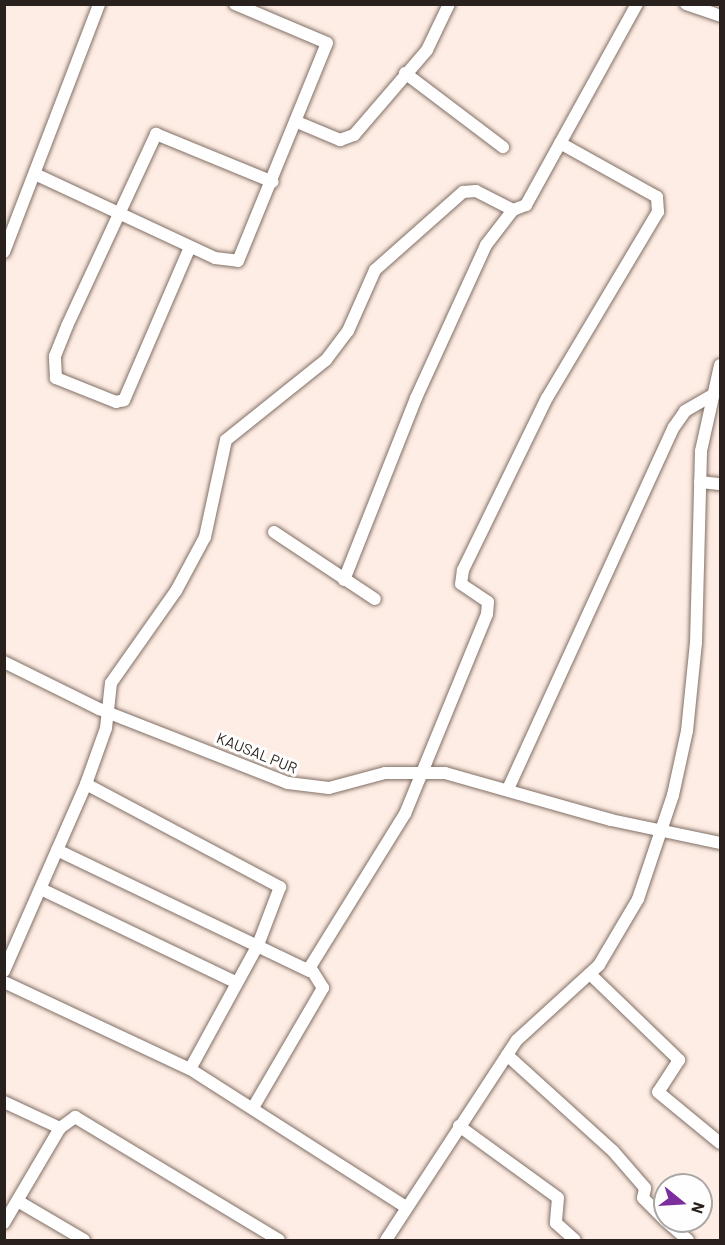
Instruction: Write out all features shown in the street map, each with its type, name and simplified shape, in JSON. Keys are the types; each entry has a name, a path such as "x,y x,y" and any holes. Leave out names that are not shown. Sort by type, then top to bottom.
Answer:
{"street":[{"path":"4,252 99,4"},
{"path":"34,174 121,217 190,247 238,261 273,182 327,43 235,4"},
{"path":"297,122 347,140 426,50 449,4"},
{"path":"344,580 416,398 486,245 513,210 526,205 637,4"},
{"path":"686,4 720,16"},
{"path":"405,73 503,147"},
{"path":"190,247 124,400 116,402 60,380 54,371 58,346 121,217 158,133 273,182"},
{"path":"310,970 402,820 489,609 488,602 462,585 463,570 547,398 660,207 657,197 560,143"},
{"path":"4,971 86,784 107,712 111,683 176,591 204,537 230,435 320,366 348,331 375,270 463,192 476,190 513,210"},
{"path":"386,1240 459,1126 530,1024 590,974 625,927 663,828 691,701 700,482 711,396 720,365"},
{"path":"507,789 674,427 685,411 711,396"},
{"path":"700,482 720,484"},
{"path":"274,532 375,599"},
{"name":"KAUSAL PUR","path":"4,662 107,712 304,787 329,788 385,773 423,771 507,789 611,820 663,828 720,843"},
{"path":"86,784 278,885 279,899 258,945 190,1069"},
{"path":"57,850 310,970 323,988 254,1106"},
{"path":"41,889 237,983"},
{"path":"590,974 678,1058 678,1068 658,1092 719,1138"},
{"path":"4,982 190,1069 254,1106 406,1207"},
{"path":"507,1055 613,1151 645,1188 643,1198 653,1208"},
{"path":"4,1102 60,1128"},
{"path":"4,1223 21,1203 60,1128 77,1118 279,1240"},
{"path":"459,1126 558,1198 556,1223 574,1240"},
{"path":"21,1203 84,1240"}]}
